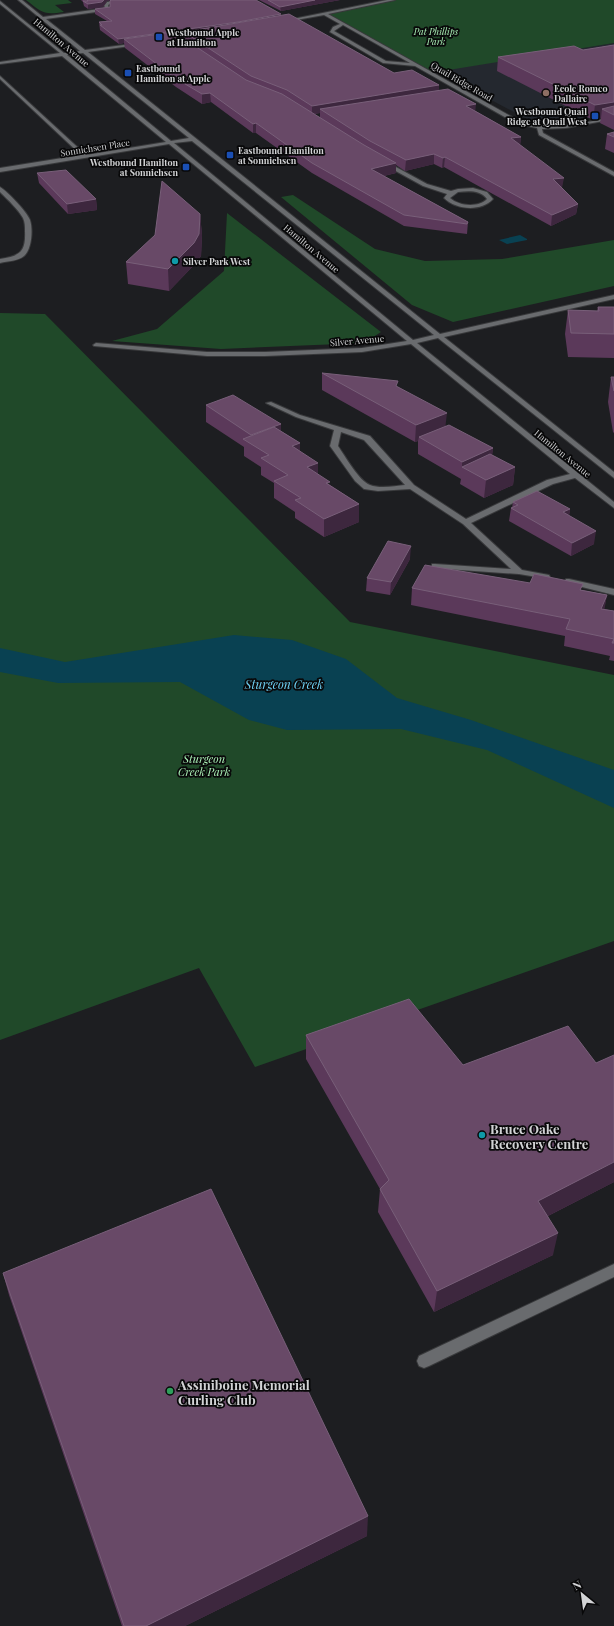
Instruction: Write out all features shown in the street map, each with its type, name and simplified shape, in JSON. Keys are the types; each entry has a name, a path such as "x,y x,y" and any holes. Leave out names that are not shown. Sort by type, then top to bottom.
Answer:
{"street":[{"name":"Hamilton Avenue","path":"20,0 614,476"},
{"path":"42,18 108,9 107,5 119,0"},
{"path":"283,19 290,20 394,0"},
{"name":"Hamilton Avenue","path":"0,2 412,342 614,506"},
{"name":"Quail Ridge Road","path":"324,14 519,123 539,127 558,128 614,118"},
{"name":"Quail Ridge Road","path":"343,24 334,28 331,32 385,62 417,66"},
{"path":"0,63 146,42"},
{"path":"0,77 85,156"},
{"path":"458,94 465,92"},
{"path":"539,127 541,134 614,174"},
{"name":"Sonnichsen Place","path":"0,170 193,139"},
{"path":"379,160 419,182 451,193 473,190 485,193 490,199 485,204 463,205 449,201 447,198 451,193"},
{"path":"0,189 26,219 28,245 19,257 0,261"},
{"name":"Silver Avenue","path":"96,346 238,355 362,350 412,342 614,297"},
{"path":"269,403 298,416 367,438 411,487 466,522 518,572"},
{"path":"338,428 334,446 363,485 378,489 411,487"},
{"path":"466,522 550,482 576,475"},
{"path":"435,566 518,572 614,592"},
{"path":"424,1361 614,1270"}],"shaded area":[{"name":"Ecole Romeo Dallaire","path":"614,43 614,114 557,123 527,119 437,71"}],"green space":[{"path":"26,0 68,0 72,3 55,5 64,12 47,13"},
{"name":"Pat Phillips Park","path":"393,0 614,0 614,43 430,73 324,13"},
{"path":"293,195 375,249 425,261 502,259 614,240 614,286 453,322 412,305 281,197"},
{"path":"227,213 381,332 364,343 221,349 112,341 157,329 224,271"},
{"name":"Sturgeon Creek Park","path":"0,313 45,314 350,622 614,675 614,941 255,1067 199,968 0,1040"}],"water":[{"path":"520,235 527,240 507,244 499,240"},
{"name":"Sturgeon Creek","path":"234,635 292,640 346,659 397,698 471,720 614,770 614,808 487,750 401,729 287,730 249,720 180,682 58,683 0,672 0,648 65,662"}],"building":[{"path":"87,0 104,0 102,2 88,4 83,1 88,1"},
{"path":"111,0 256,0 281,14 238,22 118,39 100,25 102,25 99,22 112,21 95,9 110,7"},
{"path":"268,0 315,0 280,7"},
{"path":"289,14 394,73 412,70 439,85 312,106 287,90 251,76 184,32"},
{"path":"174,32 246,80 282,94 396,163 371,169 468,222 467,224 404,215 312,163 256,123 253,124 210,93 202,94 175,78 124,39"},
{"path":"614,45 614,102 595,105 498,57 574,46 583,50"},
{"path":"448,89 476,104 466,106 521,137 511,138 564,178 553,179 578,204 552,215 445,157 443,158 434,154 406,160 370,141 320,109"},
{"path":"614,106 614,115 602,109"},
{"path":"614,132 614,137 607,134"},
{"path":"66,170 96,199 67,204 37,173"},
{"path":"162,181 200,214 199,234 194,243 168,269 126,262 155,235"},
{"path":"598,307 614,307 614,334 571,333 568,310 599,311"},
{"path":"322,373 398,381 396,386 447,413 416,425"},
{"path":"611,377 614,377 614,391"},
{"path":"233,395 281,424 251,435 206,405"},
{"path":"449,425 493,448 462,462 419,437"},
{"path":"274,427 300,443 292,446 318,463 307,467 330,482 326,483 359,504 324,519 295,500 301,498 274,481 288,475 261,458 269,455 243,439"},
{"path":"490,454 515,467 486,480 462,467"},
{"path":"537,491 570,509 563,512 596,531 572,543 511,508 518,505 513,502"},
{"path":"388,541 411,546 391,582 367,578"},
{"path":"425,565 530,583 534,574 583,584 580,590 607,595 601,609 614,611 614,639 566,629 570,619 412,588"},
{"name":"Bruce Oake Recovery Centre","path":"409,999 463,1065 568,1026 596,1063 614,1055 614,1162 538,1201 558,1233 437,1291 380,1189 389,1180 306,1035"},
{"name":"Assiniboine Memorial Curling Club","path":"211,1189 368,1516 146,1626 124,1626 3,1273"}],"place":[{"name":"Westbound Apple at Hamilton","path":"159,37"},
{"name":"Eastbound Hamilton at Apple","path":"128,73"},
{"name":"Ecole Romeo Dallaire","path":"546,93"},
{"name":"Westbound Quail Ridge at Quail West","path":"595,116"},
{"name":"Eastbound Hamilton at Sonnichsen","path":"230,155"},
{"name":"Westbound Hamilton at Sonnichsen","path":"186,167"},
{"name":"Silver Park West","path":"175,261"},
{"name":"Bruce Oake Recovery Centre","path":"482,1135"},
{"name":"Assiniboine Memorial Curling Club","path":"170,1391"}]}
